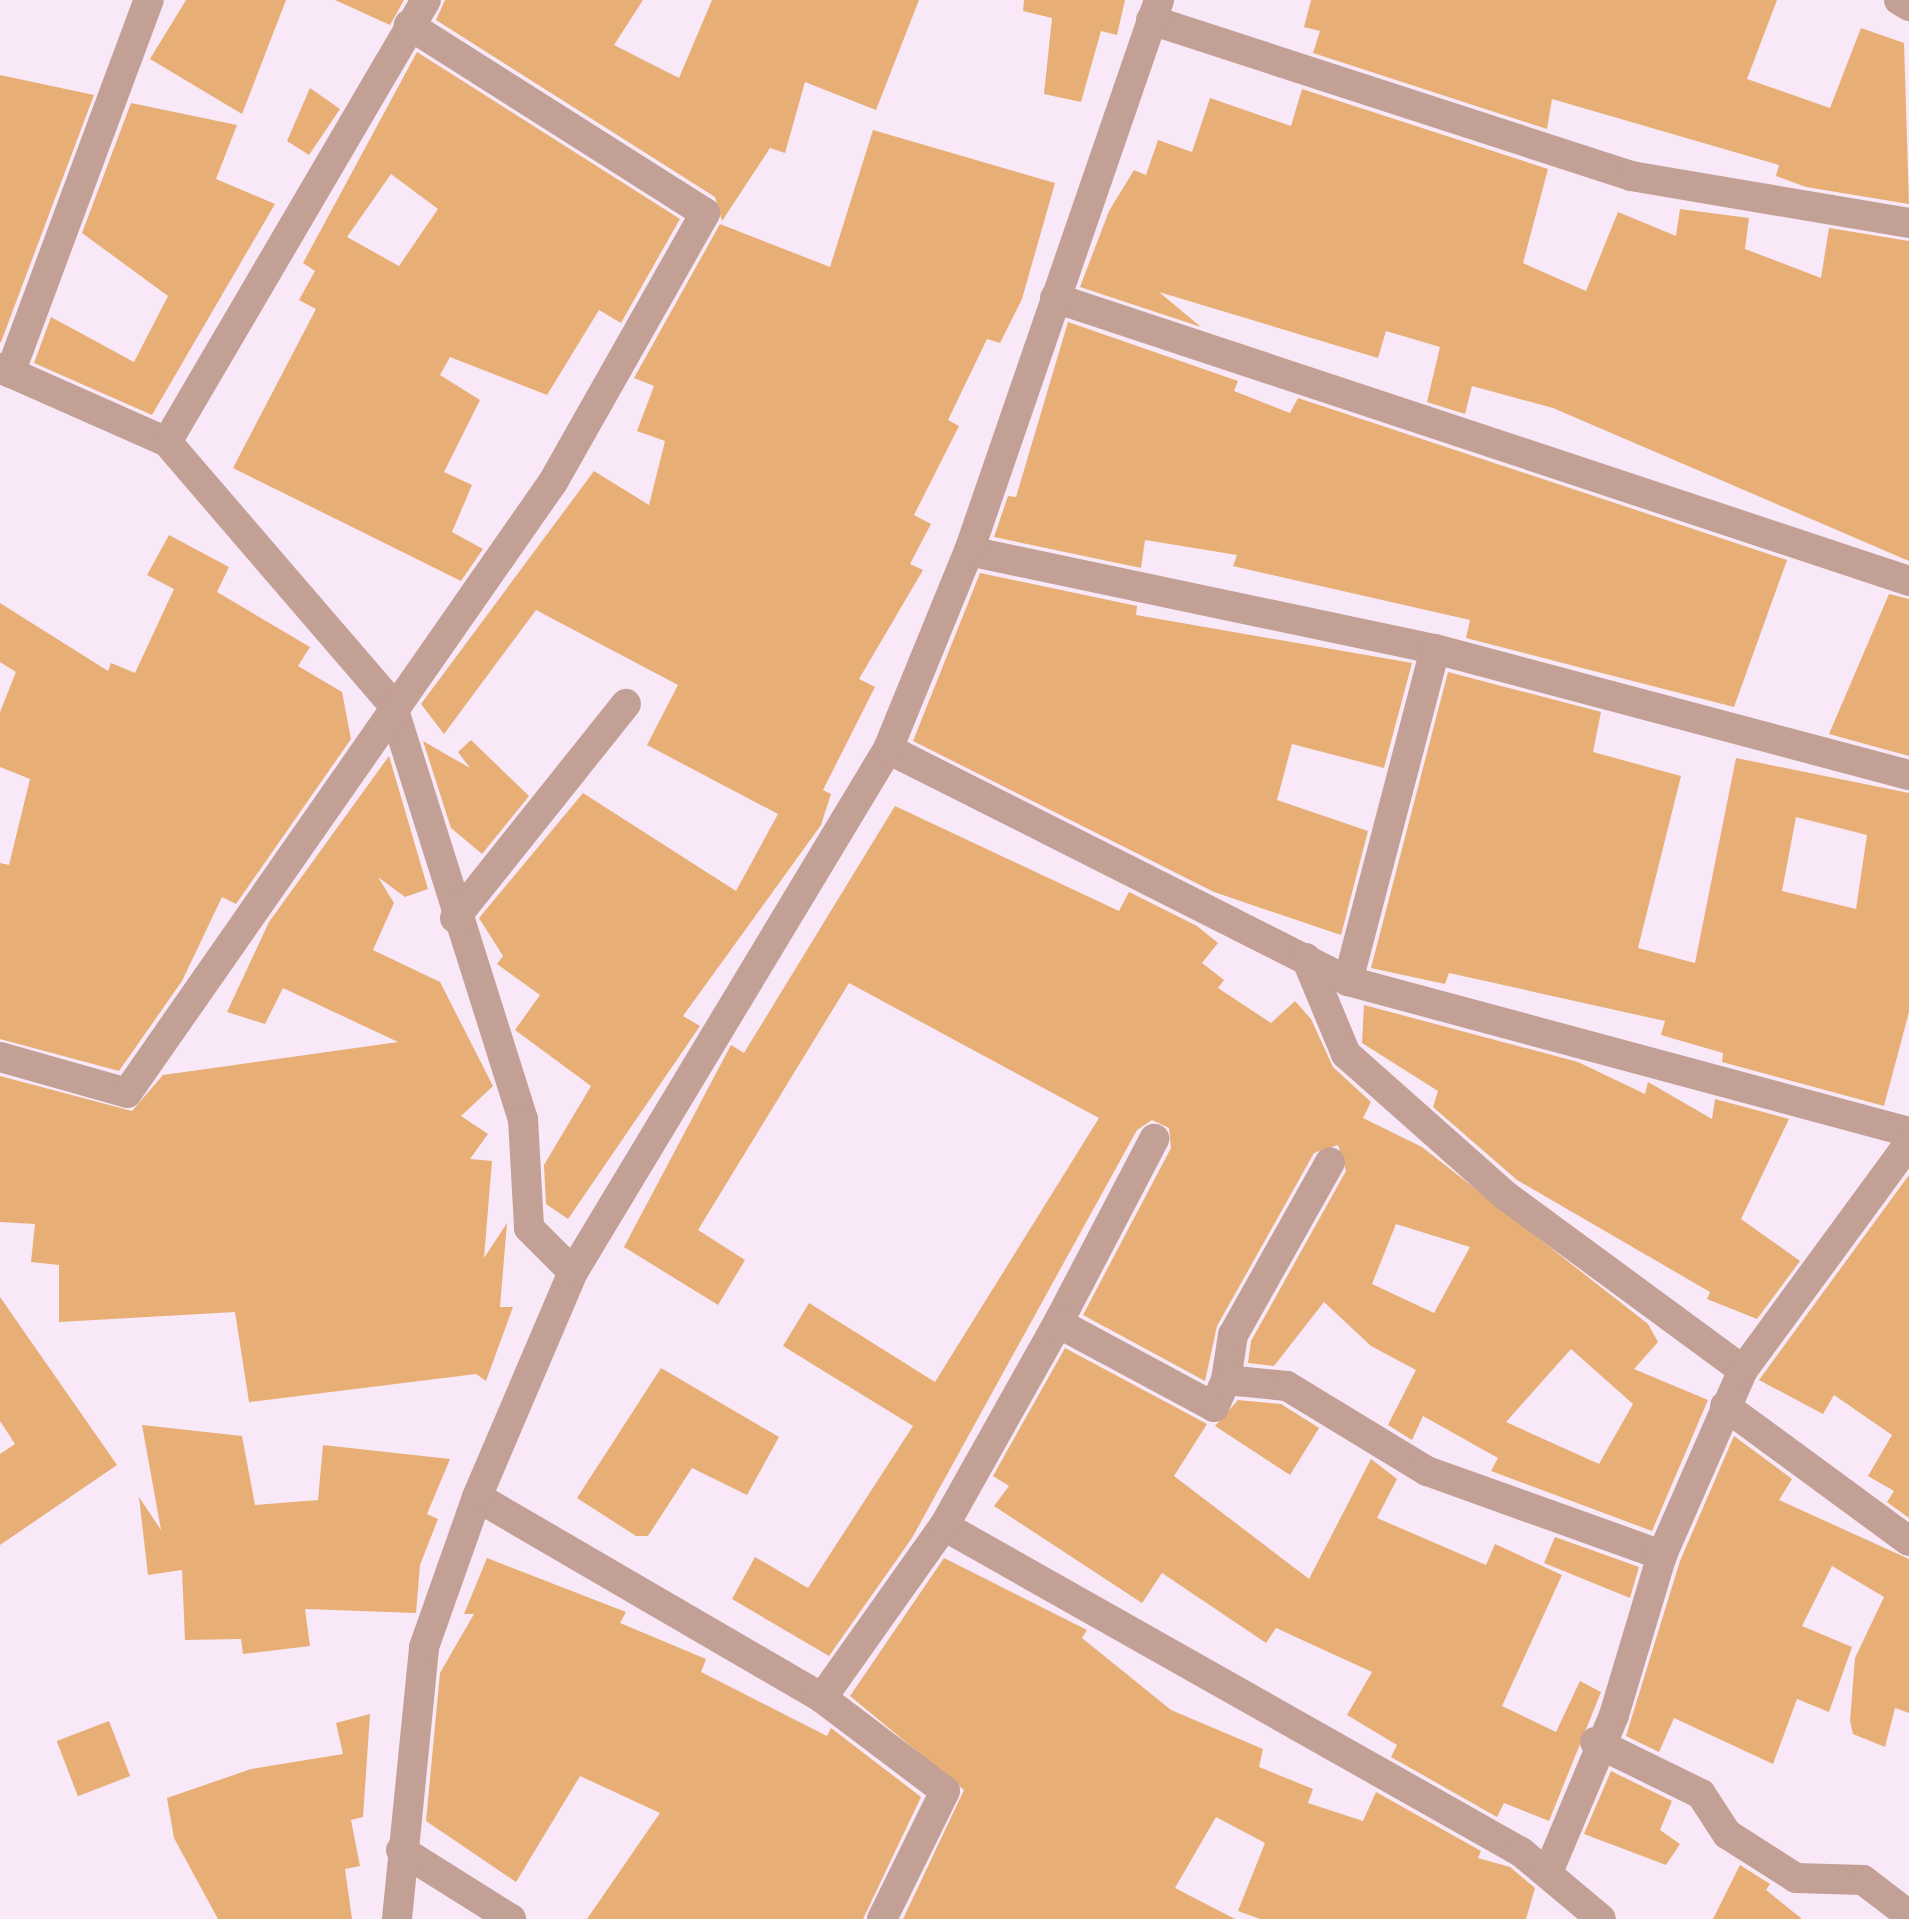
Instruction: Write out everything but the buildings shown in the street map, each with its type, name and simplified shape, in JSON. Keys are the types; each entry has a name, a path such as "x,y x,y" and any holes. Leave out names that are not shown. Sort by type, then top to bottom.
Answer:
{"street":[{"path":"149,0 5,371 167,442 392,704 455,918 523,1119 529,1228 573,1272"},
{"path":"1900,0 1909,6"},
{"path":"397,1919 424,1648 477,1496 573,1272 888,750 969,551 1155,10 1631,176 1909,224"},
{"path":"0,1057 127,1093 392,704 552,482 705,213 417,12 167,442"},
{"path":"1055,298 1909,580"},
{"path":"969,551 1435,649 1909,775"},
{"path":"1348,981 1435,649"},
{"path":"455,918 626,704"},
{"path":"888,750 1348,981 1909,1132"},
{"path":"1306,958 1346,1054 1506,1196 1743,1370"},
{"path":"822,1698 944,1526 1058,1323 1154,1139"},
{"path":"1549,1870 1595,1742 1614,1715 1662,1555 1743,1370 1909,1143"},
{"path":"1058,1323 1214,1407 1226,1380 1233,1335 1330,1162"},
{"path":"1226,1380 1287,1386 1427,1471 1662,1555"},
{"path":"1726,1406 1909,1541"},
{"path":"477,1496 822,1698 946,1791 882,1919"},
{"path":"944,1526 1549,1870 1601,1919"},
{"path":"1595,1742 1702,1794 1727,1834 1796,1878 1863,1880 1909,1915"},
{"path":"401,1850 511,1919"}]}
